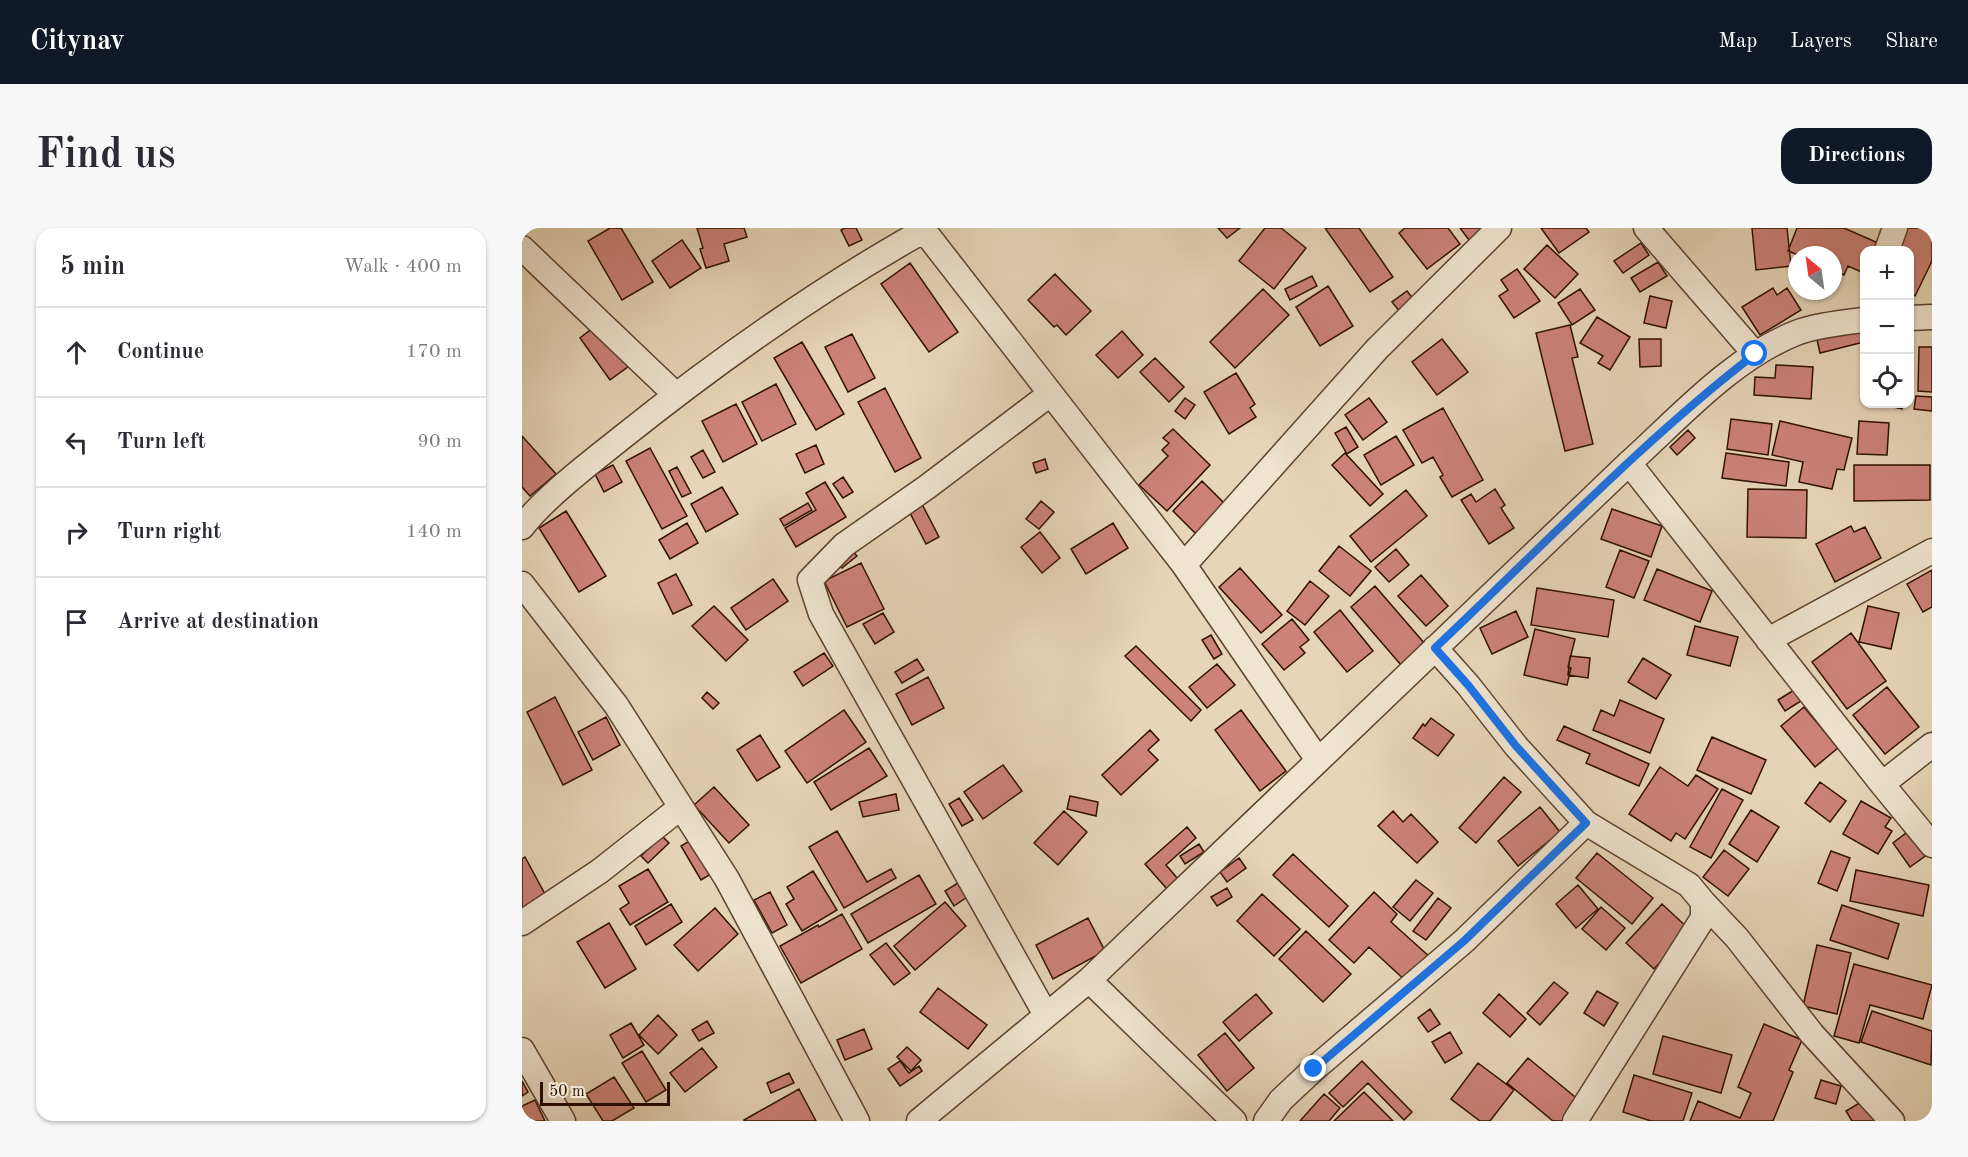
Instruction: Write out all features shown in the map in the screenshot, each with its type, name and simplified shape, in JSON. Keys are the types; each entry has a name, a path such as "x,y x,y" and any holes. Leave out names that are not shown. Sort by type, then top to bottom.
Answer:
{"street":[{"path":"1184,565 1377,350 1499,228"},
{"path":"1646,228 1755,354"},
{"path":"1888,246 1895,228"},
{"path":"522,527 531,515 594,460 675,394 867,262 923,229 1184,565 1318,760"},
{"path":"522,248 675,394"},
{"path":"1914,318 1932,317"},
{"path":"919,1121 1089,980 1629,463 1721,380 1755,354 1798,332 1860,319"},
{"path":"1046,1015 821,614 810,580 844,545 1050,394"},
{"path":"1629,463 1932,845"},
{"path":"1768,640 1932,551"},
{"path":"522,585 616,705 727,879 857,1121"},
{"path":"1435,648 1468,685 1516,746 1586,823 1689,885 1737,938 1812,1034 1892,1121"},
{"path":"1882,784 1932,745"},
{"path":"522,923 600,871 681,807"},
{"path":"1266,1121 1281,1100 1314,1069 1464,941 1586,823"},
{"path":"1575,1121 1703,918 1703,902"},
{"path":"1089,980 1234,1121"},
{"path":"522,1050 563,1121"}],"building":[{"path":"610,228 621,228 653,282 622,300 588,241"},
{"path":"697,228 744,228 747,237 724,244 729,261 706,268"},
{"path":"856,228 862,240 849,246 841,230"},
{"path":"1218,228 1240,228 1227,238"},
{"path":"1265,228 1281,228 1306,248 1274,289 1239,261"},
{"path":"1325,228 1359,228 1393,277 1370,292"},
{"path":"1405,228 1448,228 1460,244 1427,269 1399,233"},
{"path":"1460,228 1485,228 1469,240"},
{"path":"1541,228 1586,228 1589,232 1559,253"},
{"path":"1752,228 1787,228 1788,266 1756,270"},
{"path":"1797,228 1844,228 1878,243 1877,246 1860,246 1860,271 1848,266 1844,275 1842,274 1842,246 1790,246"},
{"path":"1905,228 1932,228 1932,261 1915,296 1914,246 1896,246"},
{"path":"682,240 701,268 670,288 652,261"},
{"path":"1641,243 1649,255 1623,273 1614,261"},
{"path":"1547,245 1578,274 1555,298 1524,269"},
{"path":"1658,262 1667,276 1640,292 1631,278"},
{"path":"910,263 958,332 929,352 881,284"},
{"path":"1517,269 1540,301 1514,318 1499,296 1508,290 1501,280"},
{"path":"1055,274 1091,311 1066,335 1057,325 1054,327 1028,300"},
{"path":"1312,276 1317,286 1290,300 1285,289"},
{"path":"1328,286 1353,326 1320,346 1296,307"},
{"path":"1773,288 1777,295 1787,288 1788,300 1795,300 1801,310 1760,335 1742,307"},
{"path":"1263,289 1289,315 1235,368 1210,342"},
{"path":"1580,289 1595,310 1572,325 1558,303"},
{"path":"1407,291 1415,301 1400,312 1392,302"},
{"path":"1650,296 1672,301 1666,328 1644,323"},
{"path":"1597,317 1630,337 1610,370 1598,363 1603,356 1580,343"},
{"path":"598,324 629,366 610,380 580,338"},
{"path":"1860,324 1860,343 1820,353 1816,335"},
{"path":"1570,325 1578,357 1572,358 1593,444 1565,451 1536,333"},
{"path":"1122,331 1143,355 1118,378 1096,355"},
{"path":"852,334 875,378 848,392 825,347"},
{"path":"1442,339 1468,372 1437,395 1412,362"},
{"path":"1639,339 1661,339 1661,366 1640,367"},
{"path":"802,342 844,414 816,430 774,358"},
{"path":"1919,347 1932,347 1932,392 1918,391"},
{"path":"1155,358 1184,387 1169,402 1140,372"},
{"path":"1776,365 1813,367 1811,399 1754,395 1755,377 1775,378"},
{"path":"1236,373 1255,404 1250,408 1256,417 1229,434 1204,392"},
{"path":"776,384 796,424 762,441 742,402"},
{"path":"885,388 921,458 895,472 858,402"},
{"path":"1916,396 1932,397 1932,411 1914,409"},
{"path":"1185,398 1195,405 1185,419 1175,411"},
{"path":"1369,398 1387,422 1363,440 1345,415"},
{"path":"736,404 757,444 723,462 702,421"},
{"path":"1443,408 1483,480 1452,497 1440,477 1443,475 1433,457 1422,463 1403,430"},
{"path":"1731,419 1772,424 1768,455 1727,449"},
{"path":"1780,421 1852,438 1844,470 1837,469 1832,489 1799,482 1803,462 1772,455"},
{"path":"1859,421 1889,423 1887,455 1857,454"},
{"path":"1346,427 1358,447 1347,454 1335,433"},
{"path":"1173,429 1210,465 1167,511 1139,485 1168,456 1162,450 1169,443 1163,438"},
{"path":"1688,430 1695,438 1677,455 1670,447"},
{"path":"522,436 556,474 530,496 522,487"},
{"path":"1396,436 1414,465 1381,485 1364,455"},
{"path":"816,445 824,464 805,473 796,454"},
{"path":"650,448 687,516 662,529 626,461"},
{"path":"703,450 715,472 703,478 691,457"},
{"path":"1345,453 1383,494 1370,506 1332,465"},
{"path":"1726,453 1789,462 1786,486 1722,478"},
{"path":"1045,459 1048,469 1036,473 1033,463"},
{"path":"613,465 622,482 604,492 595,474"},
{"path":"1854,465 1930,465 1930,500 1854,501"},
{"path":"677,467 691,493 682,497 669,471"},
{"path":"843,477 853,492 843,498 833,484"},
{"path":"1202,481 1225,504 1196,534 1173,511"},
{"path":"825,482 846,517 796,547 785,528 816,510 806,493"},
{"path":"722,487 738,514 706,532 691,504"},
{"path":"1495,489 1505,505 1501,508 1514,528 1489,544 1461,500 1471,494 1476,502"},
{"path":"1748,489 1807,490 1806,538 1747,537"},
{"path":"1406,490 1427,516 1371,562 1350,536"},
{"path":"1041,501 1054,512 1039,529 1026,519"},
{"path":"808,503 812,510 784,526 780,519"},
{"path":"922,504 939,537 926,544 909,511"},
{"path":"1612,509 1662,526 1651,557 1601,539"},
{"path":"566,511 606,576 579,592 539,528"},
{"path":"687,523 698,543 670,559 659,540"},
{"path":"1113,523 1128,548 1086,574 1071,549"},
{"path":"1851,526 1854,532 1865,527 1881,558 1835,582 1816,544"},
{"path":"1040,532 1060,558 1042,573 1021,547"},
{"path":"1339,546 1371,571 1350,596 1319,571"},
{"path":"849,547 857,556 842,568 834,559"},
{"path":"1396,549 1409,565 1389,582 1375,567"},
{"path":"1620,550 1649,561 1634,598 1606,587"},
{"path":"861,563 884,609 847,627 824,581"},
{"path":"1240,568 1282,615 1261,633 1219,587"},
{"path":"1657,569 1712,591 1700,622 1644,600"},
{"path":"1932,570 1932,607 1923,612 1907,584"},
{"path":"676,574 692,605 673,614 658,583"},
{"path":"1421,575 1448,606 1426,626 1398,596"},
{"path":"773,579 788,601 746,630 731,608"},
{"path":"1310,581 1329,596 1305,625 1287,611"},
{"path":"1375,586 1425,644 1401,665 1351,607"},
{"path":"1537,588 1614,600 1608,637 1531,625"},
{"path":"714,606 748,640 726,661 692,626"},
{"path":"1868,606 1899,613 1891,649 1859,642"},
{"path":"1340,610 1373,651 1347,672 1314,632"},
{"path":"1516,611 1528,637 1492,654 1480,628"},
{"path":"883,613 894,632 875,644 863,624"},
{"path":"1292,619 1309,640 1300,647 1305,653 1284,670 1262,644"},
{"path":"1695,626 1738,637 1730,666 1687,655"},
{"path":"1535,629 1575,639 1568,667 1571,668 1567,685 1524,675"},
{"path":"1851,633 1886,681 1847,709 1812,662"},
{"path":"1211,635 1222,654 1214,659 1202,640"},
{"path":"1136,646 1201,710 1191,721 1125,656"},
{"path":"824,653 833,666 803,686 794,672"},
{"path":"1570,656 1590,658 1588,678 1568,675"},
{"path":"1643,658 1671,675 1656,699 1628,682"},
{"path":"917,659 924,670 902,683 895,672"},
{"path":"1217,664 1235,685 1207,708 1189,687"},
{"path":"928,677 944,708 912,725 896,694"},
{"path":"1887,687 1919,727 1885,754 1853,715"},
{"path":"1794,690 1801,701 1785,711 1778,700"},
{"path":"707,692 719,703 713,709 702,698"},
{"path":"555,697 592,770 563,785 527,712"},
{"path":"1620,700 1664,719 1650,753 1593,730 1601,710 1614,716"},
{"path":"1804,707 1838,748 1815,767 1781,726"},
{"path":"844,710 866,742 807,783 785,751"},
{"path":"1241,710 1286,771 1260,791 1215,730"},
{"path":"606,717 620,745 593,760 578,732"},
{"path":"1431,718 1454,735 1438,756 1413,738 1423,724 1425,726"},
{"path":"1564,726 1649,764 1639,786 1586,763 1590,754 1557,740"},
{"path":"1150,730 1159,740 1148,750 1158,760 1121,795 1102,775"},
{"path":"760,735 780,767 757,781 737,750"},
{"path":"1712,737 1766,760 1751,794 1697,770"},
{"path":"869,748 887,776 831,810 814,782"},
{"path":"1003,765 1022,791 983,819 964,792"},
{"path":"1660,767 1688,786 1696,775 1718,789 1685,839 1676,833 1671,841 1629,814"},
{"path":"1504,777 1521,792 1476,843 1459,828"},
{"path":"1820,782 1846,801 1830,822 1805,803"},
{"path":"714,787 749,825 729,843 694,805"},
{"path":"1722,789 1743,800 1711,858 1690,847"},
{"path":"896,794 899,810 863,817 859,802"},
{"path":"1070,796 1098,802 1096,816 1067,809"},
{"path":"959,798 973,820 962,826 949,804"},
{"path":"1861,801 1891,818 1885,827 1892,831 1878,854 1843,834"},
{"path":"1540,807 1560,832 1518,866 1498,841"},
{"path":"1751,810 1779,827 1757,862 1729,844"},
{"path":"1064,811 1087,832 1058,865 1034,843"},
{"path":"1393,811 1403,822 1411,814 1438,842 1417,863 1378,826"},
{"path":"1187,827 1196,838 1166,865 1178,879 1167,889 1145,864"},
{"path":"1910,830 1928,854 1910,867 1893,843"},
{"path":"837,831 867,882 891,869 896,878 844,908 809,847"},
{"path":"662,836 669,843 648,863 641,856"},
{"path":"691,840 711,874 701,880 681,846"},
{"path":"1199,844 1204,852 1185,864 1180,856"},
{"path":"1724,850 1749,869 1728,896 1703,877"},
{"path":"1831,851 1850,858 1837,891 1818,883"},
{"path":"1597,853 1653,898 1632,924 1576,878"},
{"path":"1293,854 1348,906 1329,927 1273,875"},
{"path":"525,857 546,896 522,909 522,859"},
{"path":"1239,858 1246,868 1227,882 1220,872"},
{"path":"648,869 668,902 630,925 620,909 629,903 619,886"},
{"path":"1856,870 1929,885 1923,916 1850,901"},
{"path":"813,871 837,910 802,931 786,904 794,899 787,887"},
{"path":"919,875 936,904 868,943 851,914"},
{"path":"1416,880 1433,893 1410,921 1393,907"},
{"path":"961,881 970,895 954,906 945,891"},
{"path":"1578,885 1598,909 1576,928 1556,904"},
{"path":"1227,888 1232,897 1217,906 1211,897"},
{"path":"770,892 787,925 772,933 754,900"},
{"path":"1374,892 1397,914 1391,922 1431,958 1408,983 1369,947 1354,963 1329,940"},
{"path":"1262,894 1300,929 1274,956 1237,921"},
{"path":"1438,898 1451,908 1426,940 1413,931"},
{"path":"945,902 966,926 915,970 894,946"},
{"path":"671,904 682,922 646,945 635,926"},
{"path":"1662,904 1690,930 1654,969 1626,943"},
{"path":"1842,905 1899,924 1888,959 1830,940"},
{"path":"1601,907 1625,928 1606,950 1582,929"},
{"path":"715,908 738,934 698,971 674,945"},
{"path":"842,914 862,949 801,983 780,946"},
{"path":"1088,918 1105,951 1053,979 1036,945"},
{"path":"609,923 636,969 605,988 577,942"},
{"path":"1306,931 1351,974 1323,1002 1279,959"},
{"path":"886,943 910,973 894,985 870,955"},
{"path":"1817,945 1851,953 1837,1014 1803,1006"},
{"path":"1854,964 1932,985 1923,1019 1870,1005 1859,1043 1834,1036"},
{"path":"1554,982 1568,993 1540,1025 1527,1013"},
{"path":"938,988 987,1025 968,1049 920,1012"},
{"path":"1597,991 1618,1003 1604,1026 1584,1013"},
{"path":"1256,994 1272,1013 1239,1041 1223,1022"},
{"path":"1499,994 1526,1019 1510,1037 1483,1013"},
{"path":"1430,1009 1440,1024 1428,1032 1418,1018"},
{"path":"1872,1011 1932,1031 1931,1065 1861,1042"},
{"path":"658,1015 677,1035 658,1054 639,1035"},
{"path":"707,1021 714,1033 699,1041 692,1030"},
{"path":"631,1023 644,1045 623,1058 610,1035"},
{"path":"1764,1024 1802,1040 1789,1070 1793,1072 1773,1121 1690,1121 1698,1101 1740,1118 1751,1093 1738,1087"},
{"path":"864,1029 872,1049 845,1060 837,1040"},
{"path":"1450,1032 1462,1053 1445,1063 1432,1042"},
{"path":"1225,1033 1254,1068 1227,1091 1198,1055"},
{"path":"1663,1036 1732,1055 1721,1093 1653,1074"},
{"path":"907,1047 921,1060 911,1071 897,1057"},
{"path":"702,1048 717,1067 685,1092 670,1073"},
{"path":"642,1051 666,1090 646,1102 622,1063"},
{"path":"1528,1058 1580,1101 1564,1121 1553,1121 1507,1083"},
{"path":"900,1061 909,1073 919,1066 922,1071 900,1086 888,1069"},
{"path":"1362,1061 1412,1112 1404,1120 1368,1083 1343,1107 1329,1093"},
{"path":"1478,1063 1514,1090 1490,1121 1480,1121 1451,1099"},
{"path":"789,1073 794,1083 771,1093 767,1083"},
{"path":"1634,1075 1692,1093 1683,1121 1651,1121 1623,1112"},
{"path":"614,1077 634,1108 612,1121 603,1121 586,1094"},
{"path":"1821,1080 1841,1086 1836,1104 1815,1098"},
{"path":"522,1081 528,1092 522,1096"},
{"path":"799,1089 816,1121 744,1121 744,1120"},
{"path":"1364,1092 1393,1121 1334,1121"},
{"path":"1324,1094 1340,1108 1329,1121 1300,1121"},
{"path":"1866,1099 1880,1121 1852,1121 1846,1111"},
{"path":"535,1100 545,1121 523,1121 522,1106"}],"route":[{"path":"1314,1069 1464,941 1541,864 1586,823 1516,746 1468,685 1435,648 1629,463 1721,380 1755,354"}]}
